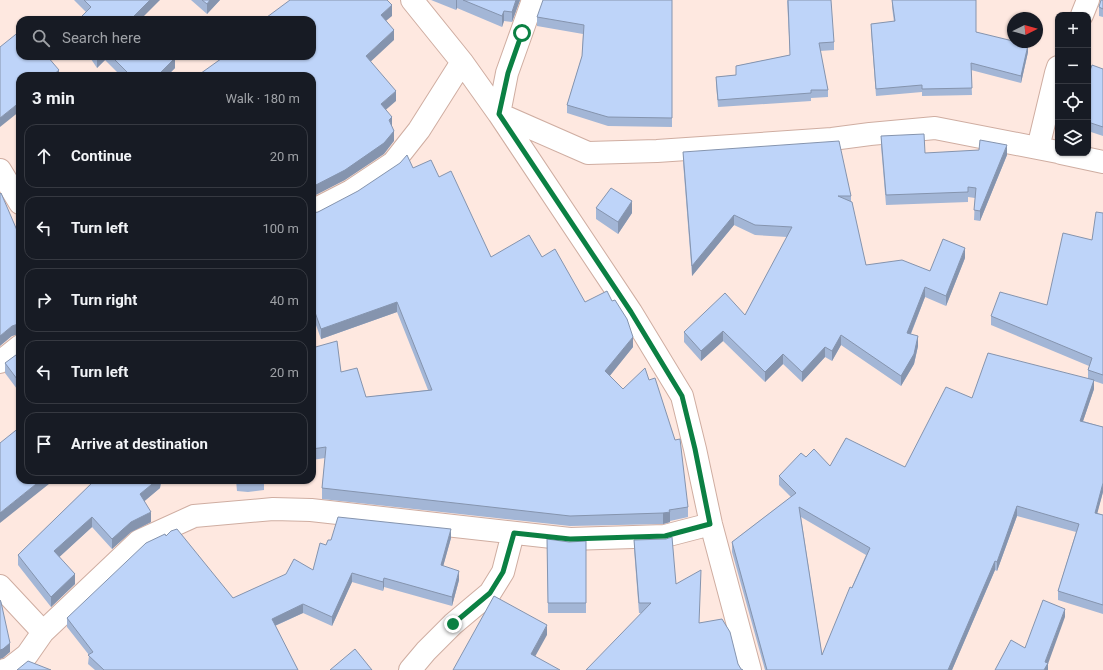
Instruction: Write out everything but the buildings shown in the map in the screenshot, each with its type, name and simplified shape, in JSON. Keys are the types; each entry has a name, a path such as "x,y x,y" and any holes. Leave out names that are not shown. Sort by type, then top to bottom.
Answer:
{"street":[{"path":"412,0 462,62 499,114 631,312 682,396 695,449 710,524 750,670"},
{"path":"499,114 508,73 533,0"},
{"path":"1083,12 1088,0"},
{"path":"316,210 351,191 394,162 419,130 462,62"},
{"path":"1052,151 1055,77"},
{"path":"499,114 588,153 657,152 832,139 935,128 1103,162"},
{"path":"0,170 16,196"},
{"path":"0,362 16,349"},
{"path":"5,670 9,669 27,655 43,632 139,541 194,516 273,509 311,510 570,539 665,536 710,524"},
{"path":"410,670 426,651 453,624 490,593 503,572 514,533"},
{"path":"0,586 43,632"}],"route":[{"path":"453,624 490,593 503,572 514,533 570,539 665,536 710,524 695,449 682,396 631,312 499,114 508,73 522,33"}]}
